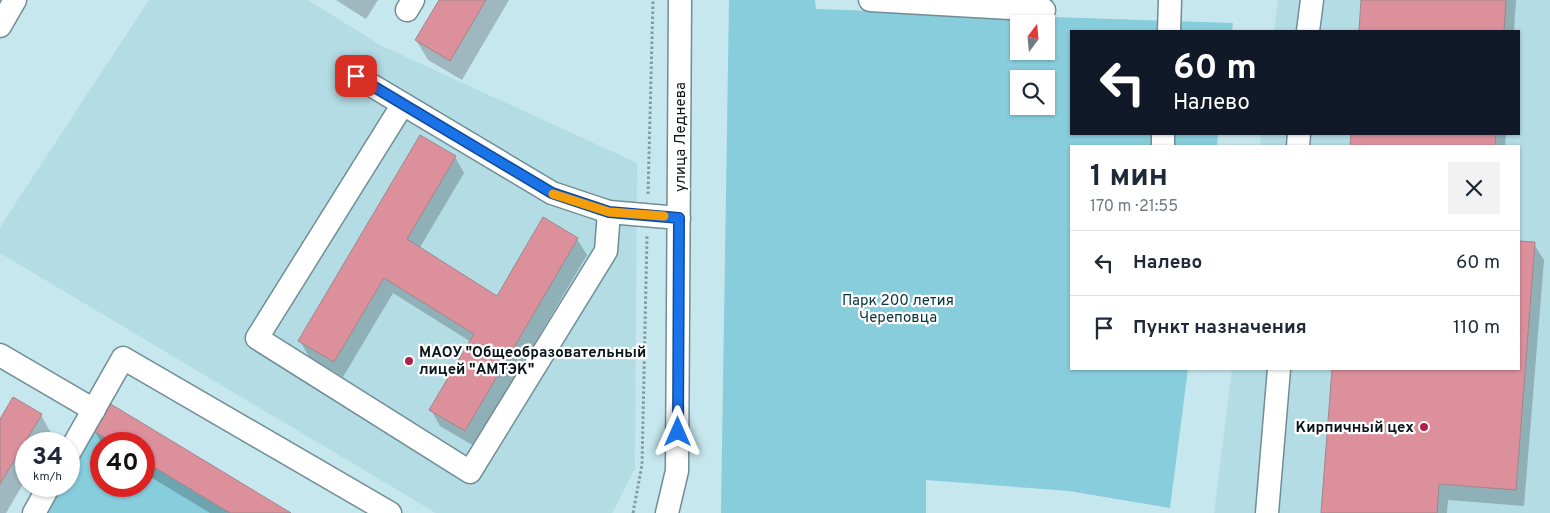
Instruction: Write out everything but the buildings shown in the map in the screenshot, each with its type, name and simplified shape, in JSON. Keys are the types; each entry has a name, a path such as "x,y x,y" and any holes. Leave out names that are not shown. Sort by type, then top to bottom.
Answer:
{"street":[{"path":"0,26 15,0"},
{"name":"улица Леднева","path":"667,513 677,471 680,0"},
{"path":"870,0 1044,10"},
{"path":"1169,30 1170,0"},
{"path":"1308,30 1312,0"},
{"path":"356,76 552,193 609,212 679,218"},
{"path":"403,104 257,338 470,472 606,251 609,212"},
{"path":"0,355 94,410"},
{"path":"80,434 123,358 390,513"},
{"path":"1267,513 1279,370"},
{"path":"34,513 43,497"}],"path":[{"path":"633,513 642,465 653,0"}],"shaded area":[{"name":"МАОУ \"Общеобразовательный лицей \"АМТЭК\"","path":"149,0 308,0 382,46 637,163 635,469 612,513 436,513 0,253 0,227"},
{"path":"1278,0 1550,0 1550,513 1214,513 1232,370 1520,370 1520,145 1260,145 1261,135 1520,135 1520,30 1274,30"}],"green space":[{"name":"Парк 200 летия Череповца","path":"729,0 815,0 816,9 1010,16 1010,60 1055,60 1055,17 1233,23 1232,30 1070,30 1070,135 1218,135 1217,145 1070,145 1070,370 1188,370 1170,508 1069,491 926,480 926,513 721,513"},
{"path":"90,433 90,497 155,497 155,468 230,513 44,513 53,497 80,497 80,451"}],"slow traffic":[{"path":"553,194 609,212 664,216"}],"place":[{"name":"МАОУ \"Общеобразовательный лицей \"АМТЭК\"","path":"409,361"},
{"name":"Кирпичный цех","path":"1424,427"}],"route":[{"path":"356,76 552,193 609,212 679,218 678,432"}]}
